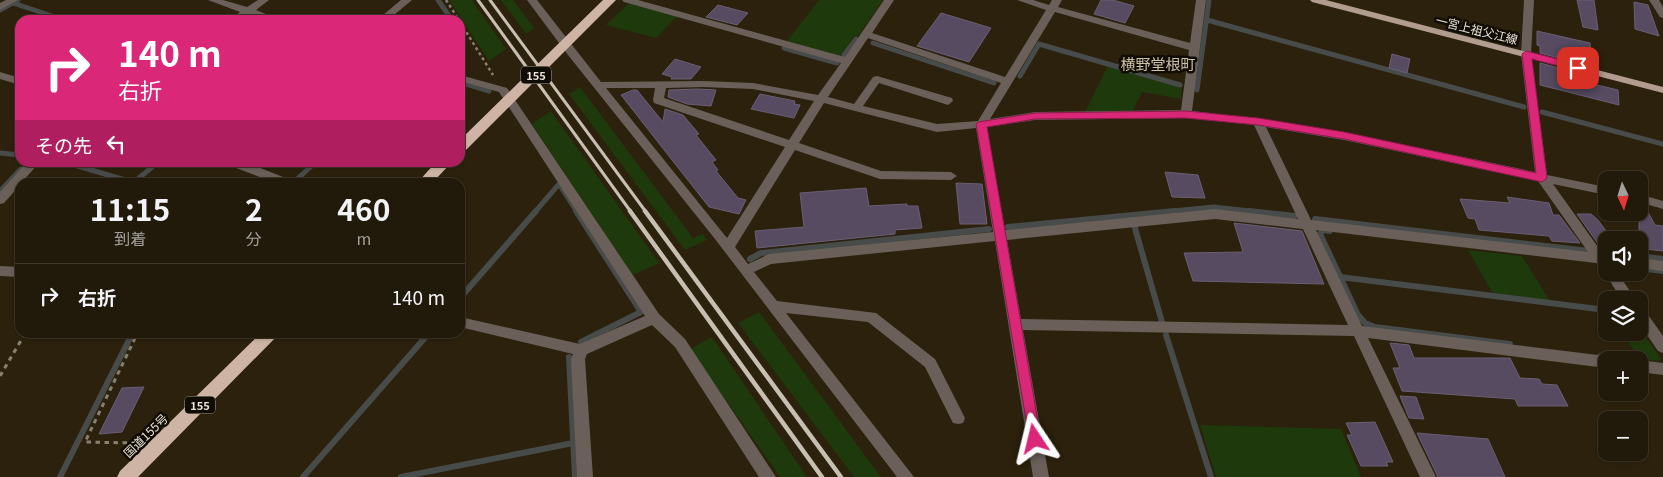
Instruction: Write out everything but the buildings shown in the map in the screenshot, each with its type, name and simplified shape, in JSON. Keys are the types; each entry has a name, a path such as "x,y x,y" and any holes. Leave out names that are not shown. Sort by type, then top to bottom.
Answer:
{"highway":[{"name":"155","path":"465,142 506,96 566,46 610,0"},
{"path":"428,178 440,167"},
{"name":"国道155号","path":"126,477 267,338"}],"main road":[{"name":"一宮上祖父江線","path":"1315,0 1335,2 1663,90"}],"street":[{"path":"0,7 13,0"},
{"path":"213,0 260,15"},
{"path":"242,15 264,0"},
{"path":"388,15 407,0"},
{"path":"532,0 566,46 728,247 906,477"},
{"path":"627,0 847,61"},
{"path":"728,247 821,99 889,0"},
{"path":"1022,0 1054,4 1195,48"},
{"path":"1186,114 1202,0"},
{"path":"1529,0 1526,54 1542,178 1598,255"},
{"path":"1654,0 1663,15"},
{"path":"1041,477 981,124 1054,4"},
{"path":"866,34 1008,81"},
{"path":"0,75 15,80"},
{"path":"856,108 877,79 948,101"},
{"path":"465,80 506,96 654,318 680,343 768,477"},
{"path":"598,86 660,84 753,86 821,99 937,128 1035,116 1186,114 1258,122 1344,136 1598,189"},
{"path":"660,84 658,100 880,175 951,176"},
{"path":"1258,122 1360,331 1428,477"},
{"path":"20,178 30,167"},
{"path":"245,167 274,178"},
{"path":"0,200 15,183"},
{"path":"1648,201 1663,205"},
{"path":"746,270 769,259 1215,214 1598,258"},
{"path":"1648,265 1663,266"},
{"path":"0,271 15,272"},
{"path":"774,306 871,317 930,362 958,418"},
{"path":"465,323 581,350 654,318"},
{"path":"1015,324 1360,331 1598,361"},
{"path":"1648,326 1663,347"},
{"path":"581,350 578,359 585,477"},
{"path":"1648,367 1663,369"}],"path":[{"path":"446,0 455,15"},
{"path":"465,31 506,96"},
{"path":"0,376 22,338"},
{"path":"135,338 85,442 136,443"}],"green space":[{"path":"449,0 472,0 506,49 489,61 465,24 465,15 459,15"},
{"path":"501,0 513,0 534,28 526,34"},
{"path":"819,0 883,0 858,36 855,35 840,56 787,41"},
{"path":"629,3 677,16 656,38 606,25"},
{"path":"1108,66 1181,88 1181,99 1142,92 1132,112 1085,112"},
{"path":"580,87 693,238 703,234 707,240 685,250 569,94"},
{"path":"551,111 659,263 633,275 532,124"},
{"path":"1468,250 1522,256 1550,301 1493,294"},
{"path":"759,312 881,477 854,477 738,323"},
{"path":"712,337 807,477 780,477 690,349"},
{"path":"1648,340 1660,358 1659,361 1648,360 1648,351 1634,351 1628,341"},
{"path":"1200,425 1341,429 1361,477 1216,477"}],"waterway":[{"path":"0,10 18,0"},
{"path":"438,0 448,15"},
{"path":"1197,90 1209,0"},
{"path":"13,3 49,15"},
{"path":"1207,20 1524,107"},
{"path":"844,55 856,39"},
{"path":"873,43 994,83"},
{"path":"1020,76 1039,44 1180,85"},
{"path":"784,48 837,63"},
{"path":"465,84 489,91"},
{"path":"1542,112 1663,144"},
{"path":"0,153 15,154"},
{"path":"81,167 118,178"},
{"path":"139,178 152,167"},
{"path":"298,178 310,167"},
{"path":"0,191 21,169"},
{"path":"535,212 559,184 577,212"},
{"path":"1163,212 1214,207 1259,212"},
{"path":"465,292 536,211"},
{"path":"576,211 641,312 581,342"},
{"path":"1008,227 1175,211"},
{"path":"1248,211 1295,216"},
{"path":"1315,219 1598,252"},
{"path":"1134,225 1162,322"},
{"path":"750,259 761,253 989,229"},
{"path":"1330,231 1322,230 1320,234 1340,277"},
{"path":"1648,257 1663,259"},
{"path":"1648,269 1663,271"},
{"path":"1340,277 1598,309"},
{"path":"1340,277 1358,315 1365,323 1375,327 1510,344"},
{"path":"1166,335 1211,477"},
{"path":"60,477 130,338"},
{"path":"303,477 425,338"},
{"path":"569,357 575,477"},
{"path":"401,477 573,443"}],"railway":[{"path":"478,0 631,212"},
{"path":"490,0 646,212"},
{"path":"630,211 822,477"},
{"path":"645,211 841,477"}],"district":[{"name":"横野堂根町","path":"1158,63"}],"route":[{"path":"1035,439 981,124 1035,116 1172,116 1186,114 1258,122 1344,136 1542,178 1526,54 1578,68"}]}
